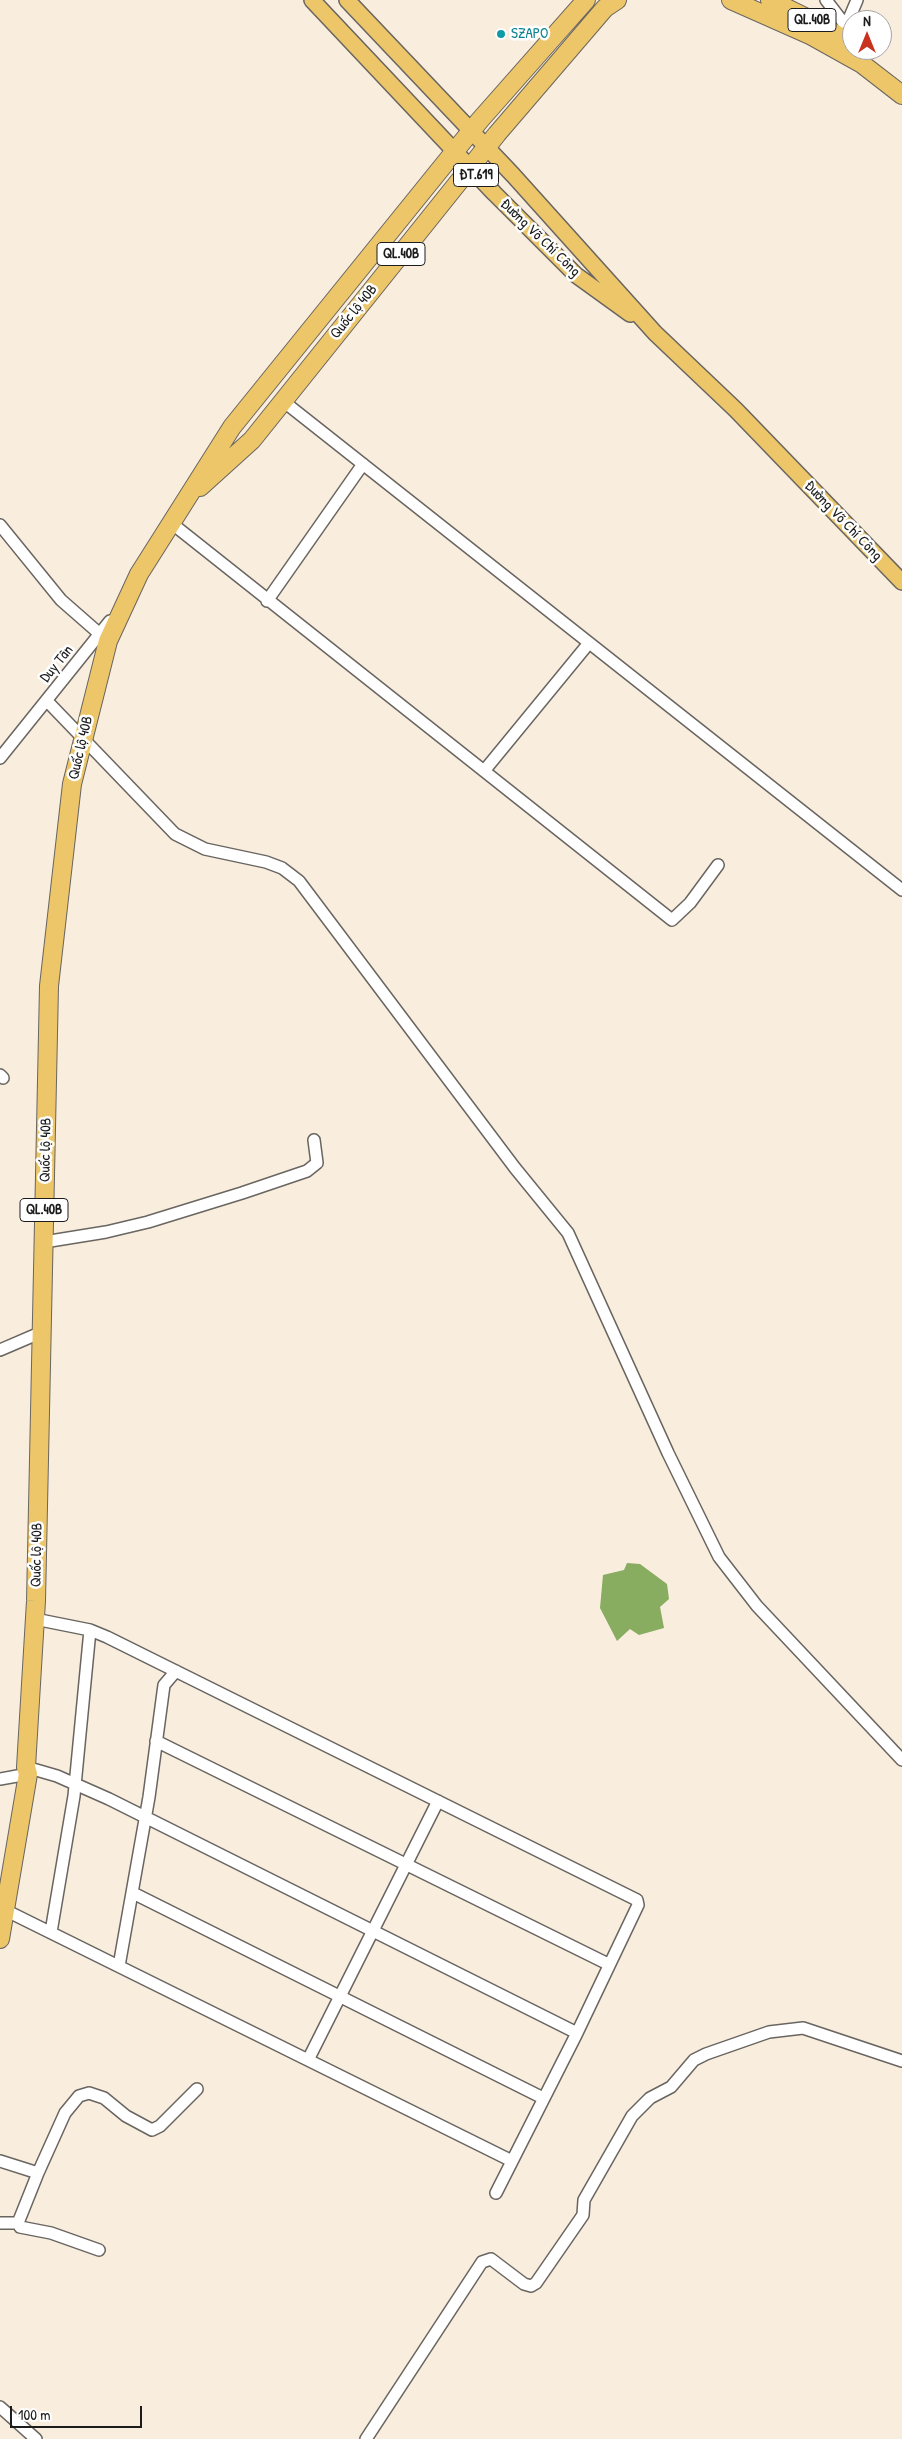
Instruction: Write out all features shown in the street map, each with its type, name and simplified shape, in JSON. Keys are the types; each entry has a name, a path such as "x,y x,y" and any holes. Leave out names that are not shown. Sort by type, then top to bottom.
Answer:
{"highway":[{"name":"Quốc lộ 40B","path":"0,1939 27,1770 35,1619 49,986 72,784 82,738 108,641 133,586 170,522 232,427 471,131 586,0"},
{"name":"Quốc lộ 40B","path":"182,504 252,440 486,147 605,8 617,0"},
{"name":"QL.40B","path":"731,0 810,36 862,64 902,94"},
{"name":"QL.40B","path":"770,0 819,24 842,38"},
{"name":"QL.40B","path":"874,60 902,94"}],"main road":[{"name":"Đường Võ Chí Công","path":"312,0 470,168 576,275 655,333"},
{"name":"Đường Võ Chí Công","path":"347,0 486,147 655,333 736,410 902,582"}],"street":[{"path":"826,0 846,26 857,0"},
{"path":"283,401 902,890"},
{"path":"267,600 363,464"},
{"path":"170,522 672,920 690,903 718,865"},
{"path":"0,525 61,600 101,635"},
{"name":"Duy Tân","path":"0,758 101,635 133,586"},
{"path":"484,770 589,643"},
{"path":"47,700 175,834 205,849 266,862 282,868 300,881 515,1168 568,1233 668,1453 719,1557 756,1606 902,1760"},
{"path":"44,1242 106,1232 139,1224 307,1171 317,1163 314,1140"},
{"path":"0,1350 42,1332"},
{"path":"35,1619 90,1630 637,1900 638,1904 577,2033 542,2098 496,2192"},
{"path":"51,1932 60,1888 75,1784 90,1630"},
{"path":"119,1966 146,1817 164,1686 176,1671"},
{"path":"156,1741 608,1964"},
{"path":"0,1778 27,1770 75,1784 146,1817 577,2033"},
{"path":"308,2060 438,1801"},
{"path":"133,1893 339,1998 542,2098"},
{"path":"5,1910 512,2161"},
{"path":"366,2439 482,2262 491,2259 524,2284 531,2286 536,2283 583,2215 584,2200 632,2116 650,2098 671,2087 694,2060 769,2032 803,2028 902,2061"},
{"path":"18,2223 65,2113 79,2096 89,2093 104,2098 134,2121 152,2130 160,2126 198,2090"},
{"path":"0,2161 38,2173"},
{"path":"0,2223 18,2223"},
{"path":"18,2223 20,2227 46,2232 98,2250"},
{"path":"0,2408 36,2439"}],"green space":[{"path":"627,1563 640,1564 667,1584 669,1599 660,1607 664,1628 639,1635 630,1629 617,1641 600,1608 603,1575 624,1570"}],"place":[{"name":"SZAPO","path":"501,34"}]}
